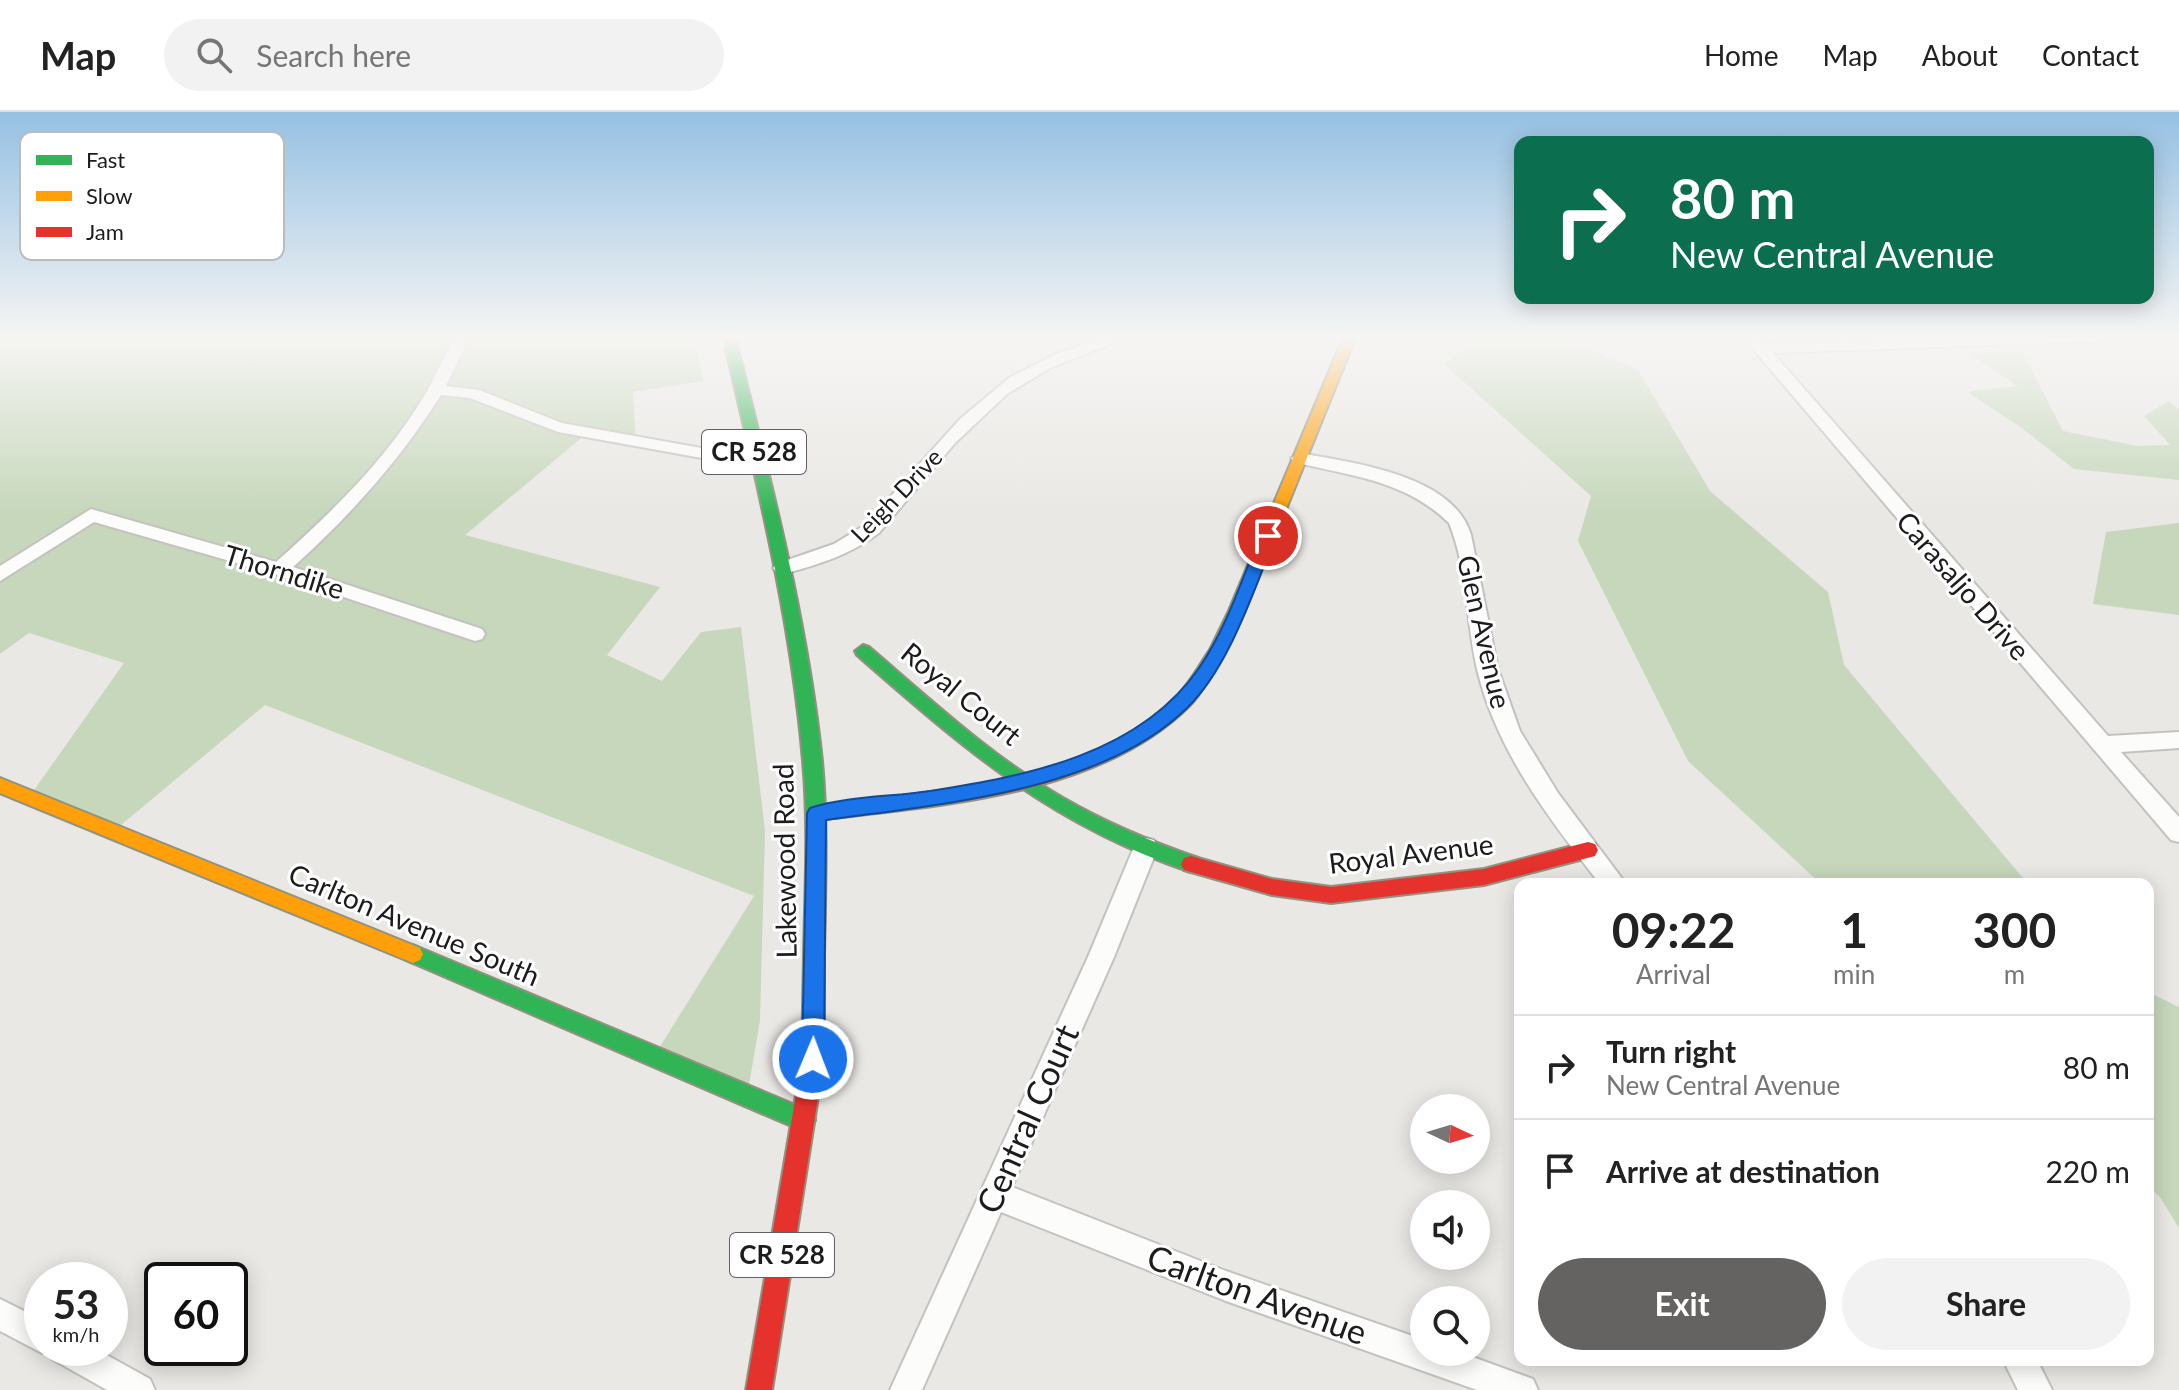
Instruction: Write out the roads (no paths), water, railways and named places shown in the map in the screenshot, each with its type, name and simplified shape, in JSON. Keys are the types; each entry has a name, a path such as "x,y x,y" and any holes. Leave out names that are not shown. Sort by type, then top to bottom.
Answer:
{"street":[{"path":"279,569 331,524 365,486 409,435 433,396"},
{"path":"480,396 558,427 757,463"},
{"name":"Lakewood Road","path":"742,396 783,568 810,736 816,813 813,1059 759,1390"},
{"name":"Leigh Drive","path":"783,568 814,560 855,543 872,529 995,396"},
{"path":"816,813 931,798 1023,781 1074,767 1145,733 1182,703 1208,670 1236,613 1326,396"},
{"name":"Carasaljo Drive","path":"1802,396 2179,833"},
{"name":"Glen Avenue","path":"1300,458 1381,475 1441,503 1458,522 1498,704 1518,750 1609,878"},
{"name":"Thorndike","path":"0,575 91,515 279,569 475,634"},
{"name":"Royal Court","path":"863,651 1023,781"},
{"path":"2102,745 2179,740"},
{"name":"Royal Avenue","path":"1023,781 1051,800 1146,847 1210,872 1306,894 1331,895 1484,877 1588,850"},
{"name":"Carlton Avenue South","path":"0,785 406,951 804,1120"},
{"name":"Central Court","path":"906,1390 1101,957 1146,847"},
{"name":"Carlton Avenue","path":"994,1195 1226,1286 1522,1390"},
{"path":"0,1314 24,1327"},
{"path":"96,1366 139,1390"},
{"path":"2022,1366 2036,1390"}]}
